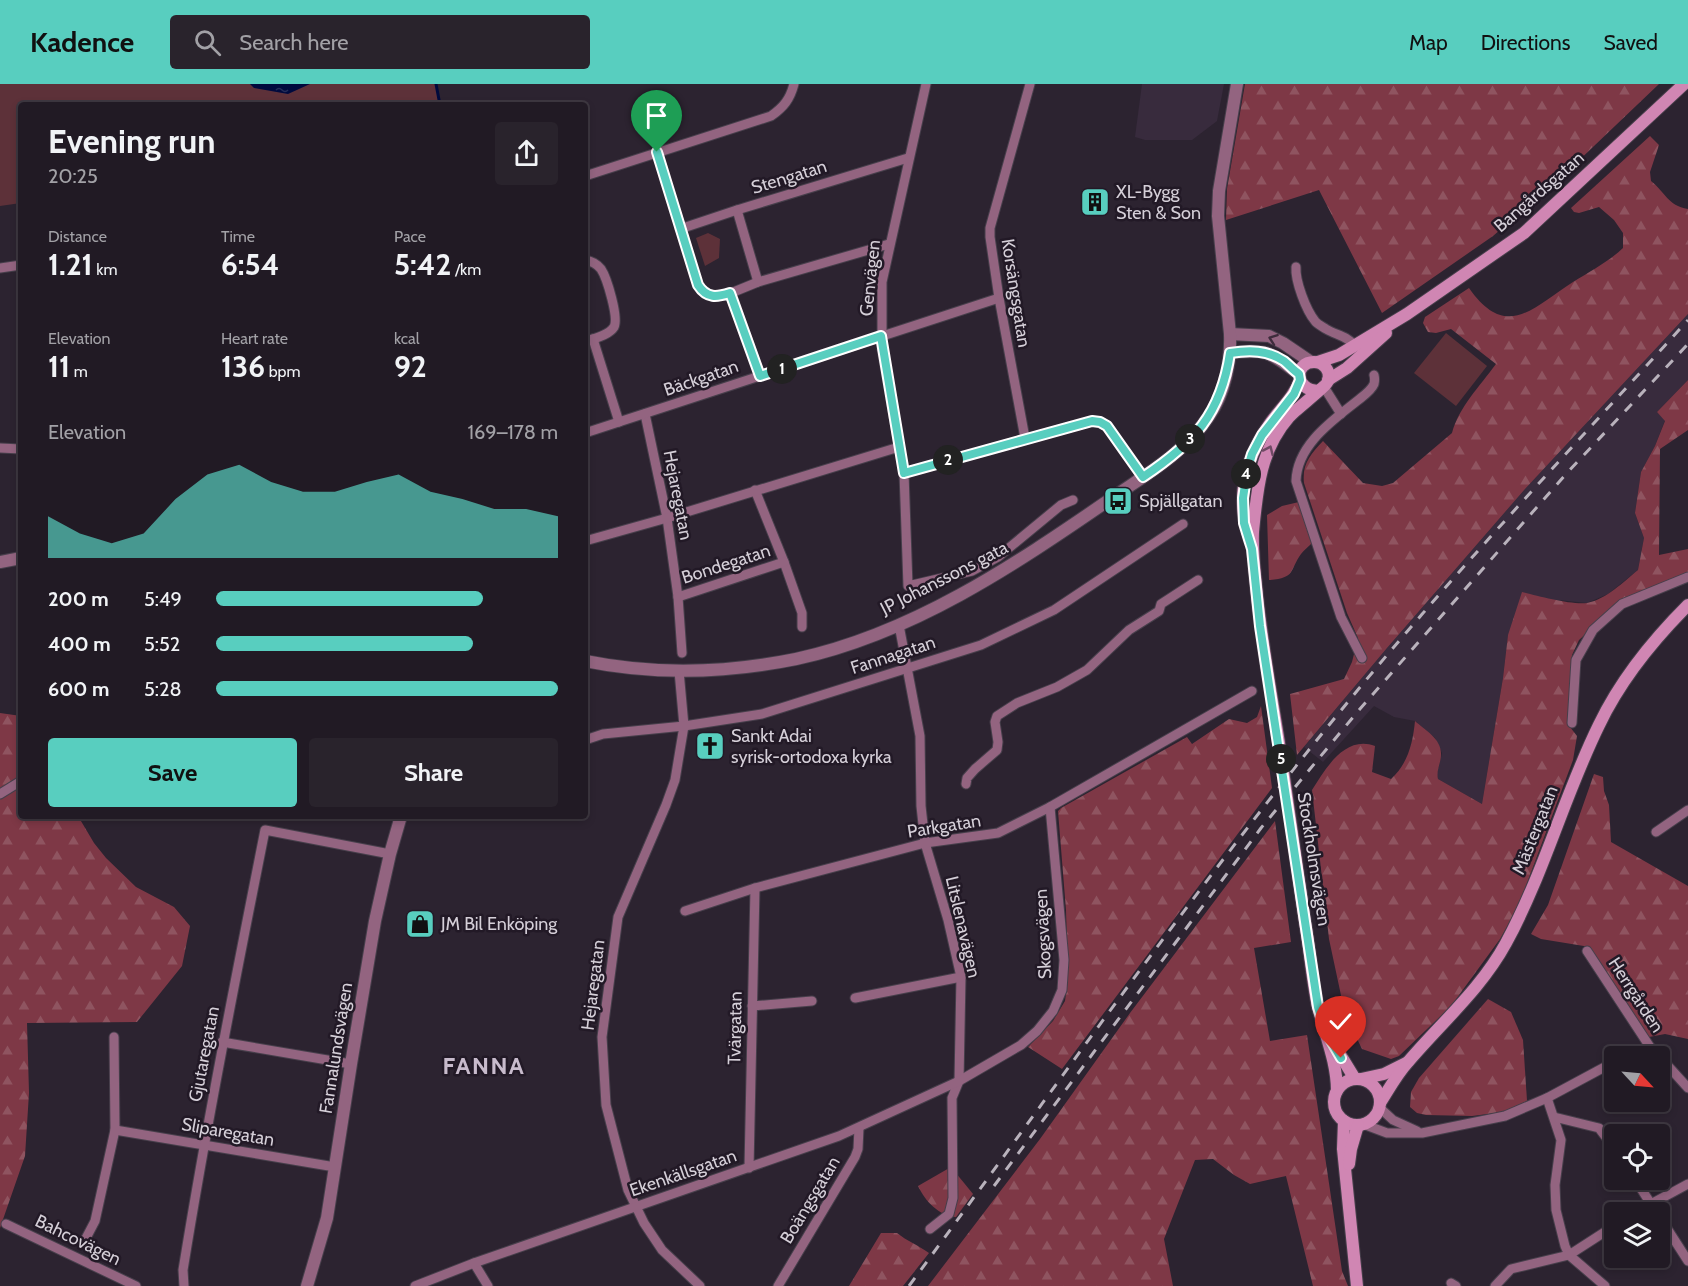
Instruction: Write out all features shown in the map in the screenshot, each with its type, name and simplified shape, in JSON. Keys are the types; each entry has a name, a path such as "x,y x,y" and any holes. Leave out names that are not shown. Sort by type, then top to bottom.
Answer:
{"main road":[{"name":"Bangårdsgatan","path":"1315,362 1339,355 1407,314 1524,234 1684,84"},
{"name":"Bangårdsgatan","path":"1323,386 1347,368 1407,314"},
{"path":"1315,362 1325,366 1329,373 1323,386 1310,390 1303,386 1299,377 1304,365 1315,362"},
{"name":"Stockholmsvägen","path":"1299,377 1294,394 1262,435 1252,454 1243,498 1244,523 1252,549 1260,626 1316,996 1337,1077 1337,1091"},
{"name":"Stockholmsvägen","path":"1252,549 1259,478 1266,456 1276,435 1288,418 1323,386"},
{"name":"Mästergatan","path":"1380,1105 1407,1063 1457,1010 1487,972 1505,944 1522,910 1600,723 1622,686 1647,651 1688,605"},
{"name":"Stockholmsvägen","path":"1326,1032 1358,1079"},
{"name":"Mästergatan","path":"1358,1079 1384,1074 1407,1063"},
{"path":"1358,1079 1373,1085 1380,1096 1380,1105 1372,1120 1361,1125 1344,1121 1334,1105 1337,1091 1343,1084 1358,1079"},
{"path":"1344,1121 1343,1149 1358,1286"},
{"path":"1347,1186 1351,1149 1361,1125"}],"street":[{"path":"588,175 771,116 785,105 791,96 794,84"},
{"name":"Genvägen","path":"926,84 882,282 881,336 904,473 908,586 972,571 998,557 1061,505 1073,500"},
{"name":"Korsängsgatan","path":"1025,438 999,298 990,228 1030,84"},
{"path":"1237,84 1219,191 1218,216 1230,353 1260,351 1269,353 1282,360 1299,377"},
{"path":"657,152 701,290 712,296 730,293 758,282 889,244"},
{"name":"Stengatan","path":"680,229 908,158"},
{"path":"737,210 758,282"},
{"path":"588,261 596,264 602,271 616,314 613,330 589,340 619,422"},
{"path":"0,268 18,266"},
{"path":"1296,267 1302,295 1314,320 1328,330 1348,339 1354,345"},
{"path":"730,293 760,376"},
{"name":"Bäckgatan","path":"588,432 999,298"},
{"path":"1230,334 1269,336 1315,362"},
{"name":"JP Johanssons gata","path":"588,661 645,670 726,669 796,658 831,649 899,625 1007,568 1176,453 1211,414 1224,381 1230,353"},
{"path":"1362,658 1341,617 1296,481 1296,470 1303,453 1315,438 1371,389 1375,380 1374,375"},
{"path":"1323,386 1341,414"},
{"name":"Hejaregatan","path":"645,414 667,518 678,597 682,653"},
{"path":"904,473 1083,422 1100,422 1107,426 1115,436 1143,477"},
{"path":"588,540 899,447"},
{"path":"0,448 18,449"},
{"path":"755,490 802,613 802,627"},
{"name":"Fannagatan","path":"588,739 603,734 684,726 762,714 981,645 1054,610 1183,524"},
{"path":"0,562 18,559"},
{"name":"Bondegatan","path":"678,597 784,562"},
{"path":"1572,723 1576,660 1593,630 1622,604 1688,577"},
{"path":"966,784 967,778 975,769 997,750 995,722 997,716 1017,703 1057,687 1087,670 1129,630 1159,611 1161,604 1198,580"},
{"name":"Litslenavägen","path":"899,625 920,736 921,806 925,843 948,920 961,977 958,1081 952,1098 953,1198 949,1214 930,1229"},
{"name":"Hejaregatan","path":"679,671 684,726 675,780 618,917 602,1037 606,1105 628,1190 662,1250 700,1286"},
{"name":"Parkgatan","path":"685,911 755,888 925,843 998,833 1050,807 1252,691"},
{"path":"0,794 18,783"},
{"name":"Skogsvägen","path":"958,1081 1008,1054 1029,1038 1053,1011 1062,990 1064,960 1050,807"},
{"path":"1656,832 1688,810"},
{"name":"Fannalundsvägen","path":"307,1286 327,1218 375,921 400,819"},
{"name":"Gjutaregatan","path":"184,1286 183,1270 222,1042 265,830 390,854"},
{"name":"Tvärgatan","path":"749,1168 755,888"},
{"name":"Herrgården","path":"1587,951 1649,1046"},
{"path":"855,998 961,977"},
{"path":"752,1006 812,1001"},
{"path":"85,1240 95,1221 115,1130 114,1037"},
{"path":"222,1042 351,1064"},
{"path":"1361,1125 1387,1133 1422,1133 1505,1116 1547,1098 1604,1067"},
{"name":"Herrgården","path":"1670,1068 1688,1088"},
{"name":"Ekenkällsgatan","path":"415,1286 474,1263 859,1128 958,1081"},
{"path":"1547,1098 1561,1140 1555,1185 1556,1210 1569,1255 1605,1286"},
{"path":"1380,1105 1393,1120 1422,1133"},
{"path":"1554,1117 1599,1128 1604,1135"},
{"name":"Boängsgatan","path":"778,1286 855,1158 859,1128"},
{"name":"Sliparegatan","path":"115,1130 335,1167"},
{"path":"1652,1202 1688,1184"},
{"name":"Bahcovägen","path":"6,1224 136,1286"},
{"path":"1495,1286 1510,1269 1569,1255 1604,1232"},
{"path":"1670,1233 1688,1261"},
{"path":"474,1263 488,1286"}],"shaded area":[{"path":"0,84 436,84 439,102 18,102 18,203 0,206"},
{"path":"1142,84 1224,84 1217,121 1192,140 1145,140 1135,137"},
{"path":"708,233 720,239 719,258 705,266 696,238"},
{"path":"1688,314 1688,380 1657,412 1665,420 1655,446 1641,472 1635,513 1644,538 1638,570 1608,594 1587,603 1558,600 1508,635 1482,804 1438,779 1442,753 1435,738 1415,721 1394,717 1374,706 1323,762 1304,747 1525,489"},
{"path":"1446,333 1487,366 1456,406 1414,373"}],"green space":[{"path":"1245,84 1659,84 1572,167 1493,236 1382,313 1319,190 1226,220 1227,189"},
{"path":"1650,136 1659,145 1650,172 1651,181 1671,202 1688,209 1688,314 1525,489 1297,755 1290,694 1344,679 1352,662 1358,638 1347,613 1304,483 1304,470 1308,460 1323,441 1363,483 1382,486 1393,483 1452,433 1465,406 1496,364 1451,329 1436,333 1428,332 1423,323 1425,317 1469,288 1482,304 1495,313 1508,316 1520,315 1617,253 1623,248 1623,233 1614,220 1599,207 1579,213 1574,212 1571,208"},
{"path":"1688,380 1688,430 1660,449 1659,555 1688,549 1688,572 1620,602 1579,640 1572,655 1569,702 1570,727 1577,736 1573,760 1518,907 1500,939 1451,1006 1399,1056 1391,1059 1362,1049 1345,1014 1329,939 1312,790 1330,764 1346,749 1354,745 1375,746 1372,772 1391,779 1402,767 1409,752 1415,721 1432,735 1441,749 1438,779 1482,804 1508,635 1522,592 1564,601 1587,603 1608,594 1638,570 1644,538 1635,513 1641,472 1665,421 1657,412"},
{"path":"1299,502 1312,543 1301,554 1291,573 1269,580 1267,515 1282,506"},
{"path":"1261,706 1272,788 1062,1069 1028,1047 1053,1021 1065,1001 1068,979 1066,910 1058,811 1187,737 1192,744 1229,719 1247,723 1257,717"},
{"path":"0,713 18,716 18,819 80,819 106,858 136,887 174,907 190,926 182,966 137,1022 27,1023 29,1093 25,1156 0,1228"},
{"path":"1594,774 1603,777 1604,791 1609,805 1611,842 1688,886 1688,1039 1665,1034 1649,1037 1590,947 1541,939 1531,934 1548,905"},
{"path":"1275,821 1291,942 1254,948 1270,1041 1307,1035 1342,1271 1348,1286 1313,1286 1286,1176 1250,1184 1213,1159 1195,1160 1164,1239 1173,1286 928,1286 1040,1139 1130,1013"},
{"path":"1488,999 1511,1012 1523,1040 1527,1101 1503,1112 1472,1116 1417,1113 1410,1107 1411,1092 1419,1078"},
{"path":"951,1167 973,1194 956,1217 944,1214 933,1207 918,1186"},
{"path":"881,1233 897,1233 929,1253 903,1286 849,1286"}],"water":[{"path":"250,84 310,84 288,94 254,88"}],"waterway":[{"path":"436,84 439,102"}],"railway":[{"path":"909,1286 1181,915 1352,697 1434,601 1688,320"},
{"path":"994,1186 1261,828 1359,710 1566,474 1688,344"}],"place":[{"name":"XL-Bygg Sten & Son","path":"1095,202"},
{"name":"Spjällgatan","path":"1118,501"},
{"name":"Sankt Adai syrisk-ortodoxa kyrka","path":"710,746"},
{"name":"JM Bil Enköping","path":"420,924"}],"district":[{"name":"FANNA","path":"484,1065"}],"route":[{"path":"657,152 698,285 706,294 712,296 730,293 760,376 881,336 904,473 1092,421 1107,426 1143,477 1176,453 1211,414 1224,381 1230,353 1244,351 1269,353 1299,374 1300,380 1294,394 1262,435 1252,454 1243,498 1244,523 1252,549 1260,626 1318,1007 1326,1032 1341,1058"}]}
